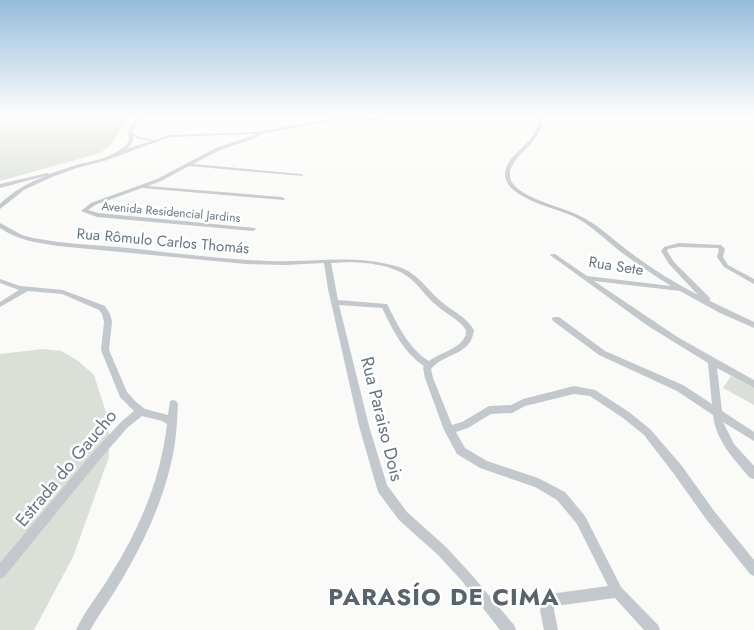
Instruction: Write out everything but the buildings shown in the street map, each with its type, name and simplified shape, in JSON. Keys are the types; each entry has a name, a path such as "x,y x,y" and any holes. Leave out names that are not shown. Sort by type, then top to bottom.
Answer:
{"street":[{"path":"117,154 127,145"},
{"path":"1,186 68,169 141,145"},
{"name":"Avenida Residencial Jardins","path":"231,145 214,151 142,187 93,204 84,211 98,216 252,229"},
{"path":"528,145 509,168 508,178 510,185 524,194 561,208 585,221 633,258 682,289 714,307 754,325"},
{"path":"189,165 301,175"},
{"path":"0,207 25,188 68,169"},
{"path":"142,187 282,199"},
{"name":"Rua Rômulo Carlos Thomás","path":"0,225 26,238 70,245 268,263 328,261 351,258 404,271 414,277 436,301 467,325 471,332 467,342 456,350 434,360 429,365"},
{"path":"714,307 671,263 664,254 666,248 705,245 719,246 722,249 720,257 724,264 754,282"},
{"name":"Rua Sete","path":"552,255 585,278 682,289"},
{"name":"Rua Paraiso Dois","path":"328,261 335,302 364,426 382,488 403,516 442,551 466,577 509,630"},
{"path":"585,278 647,322 712,363 754,384"},
{"path":"0,281 26,289 63,292 94,303 104,310 108,322 106,356 123,394 128,401 141,411 172,422"},
{"path":"0,305 26,289"},
{"path":"335,302 384,306 402,339 418,360 429,365 428,374 449,430 461,451 475,461 505,474 538,483 562,496 581,520 617,592 654,630"},
{"path":"556,319 602,353 680,388 754,437"},
{"path":"712,363 719,425 725,440 754,474"},
{"path":"449,430 465,426 489,410 512,409 523,403 574,390 592,393 632,419 653,439 754,570"},
{"path":"83,630 128,556 145,520 161,477 172,422 173,404"},
{"name":"Estrada do Gaucho","path":"0,573 97,455 124,425 141,411"},
{"path":"551,630 546,610 550,600 617,592"}],"shaded area":[{"path":"0,145 110,145 100,153 0,181"},
{"path":"43,349 61,351 77,360 94,375 109,422 109,457 73,557 34,630 0,630 0,354"},
{"path":"731,376 754,388 754,405 723,388"}],"district":[{"name":"PARASÍO DE CIMA","path":"444,596"}]}
